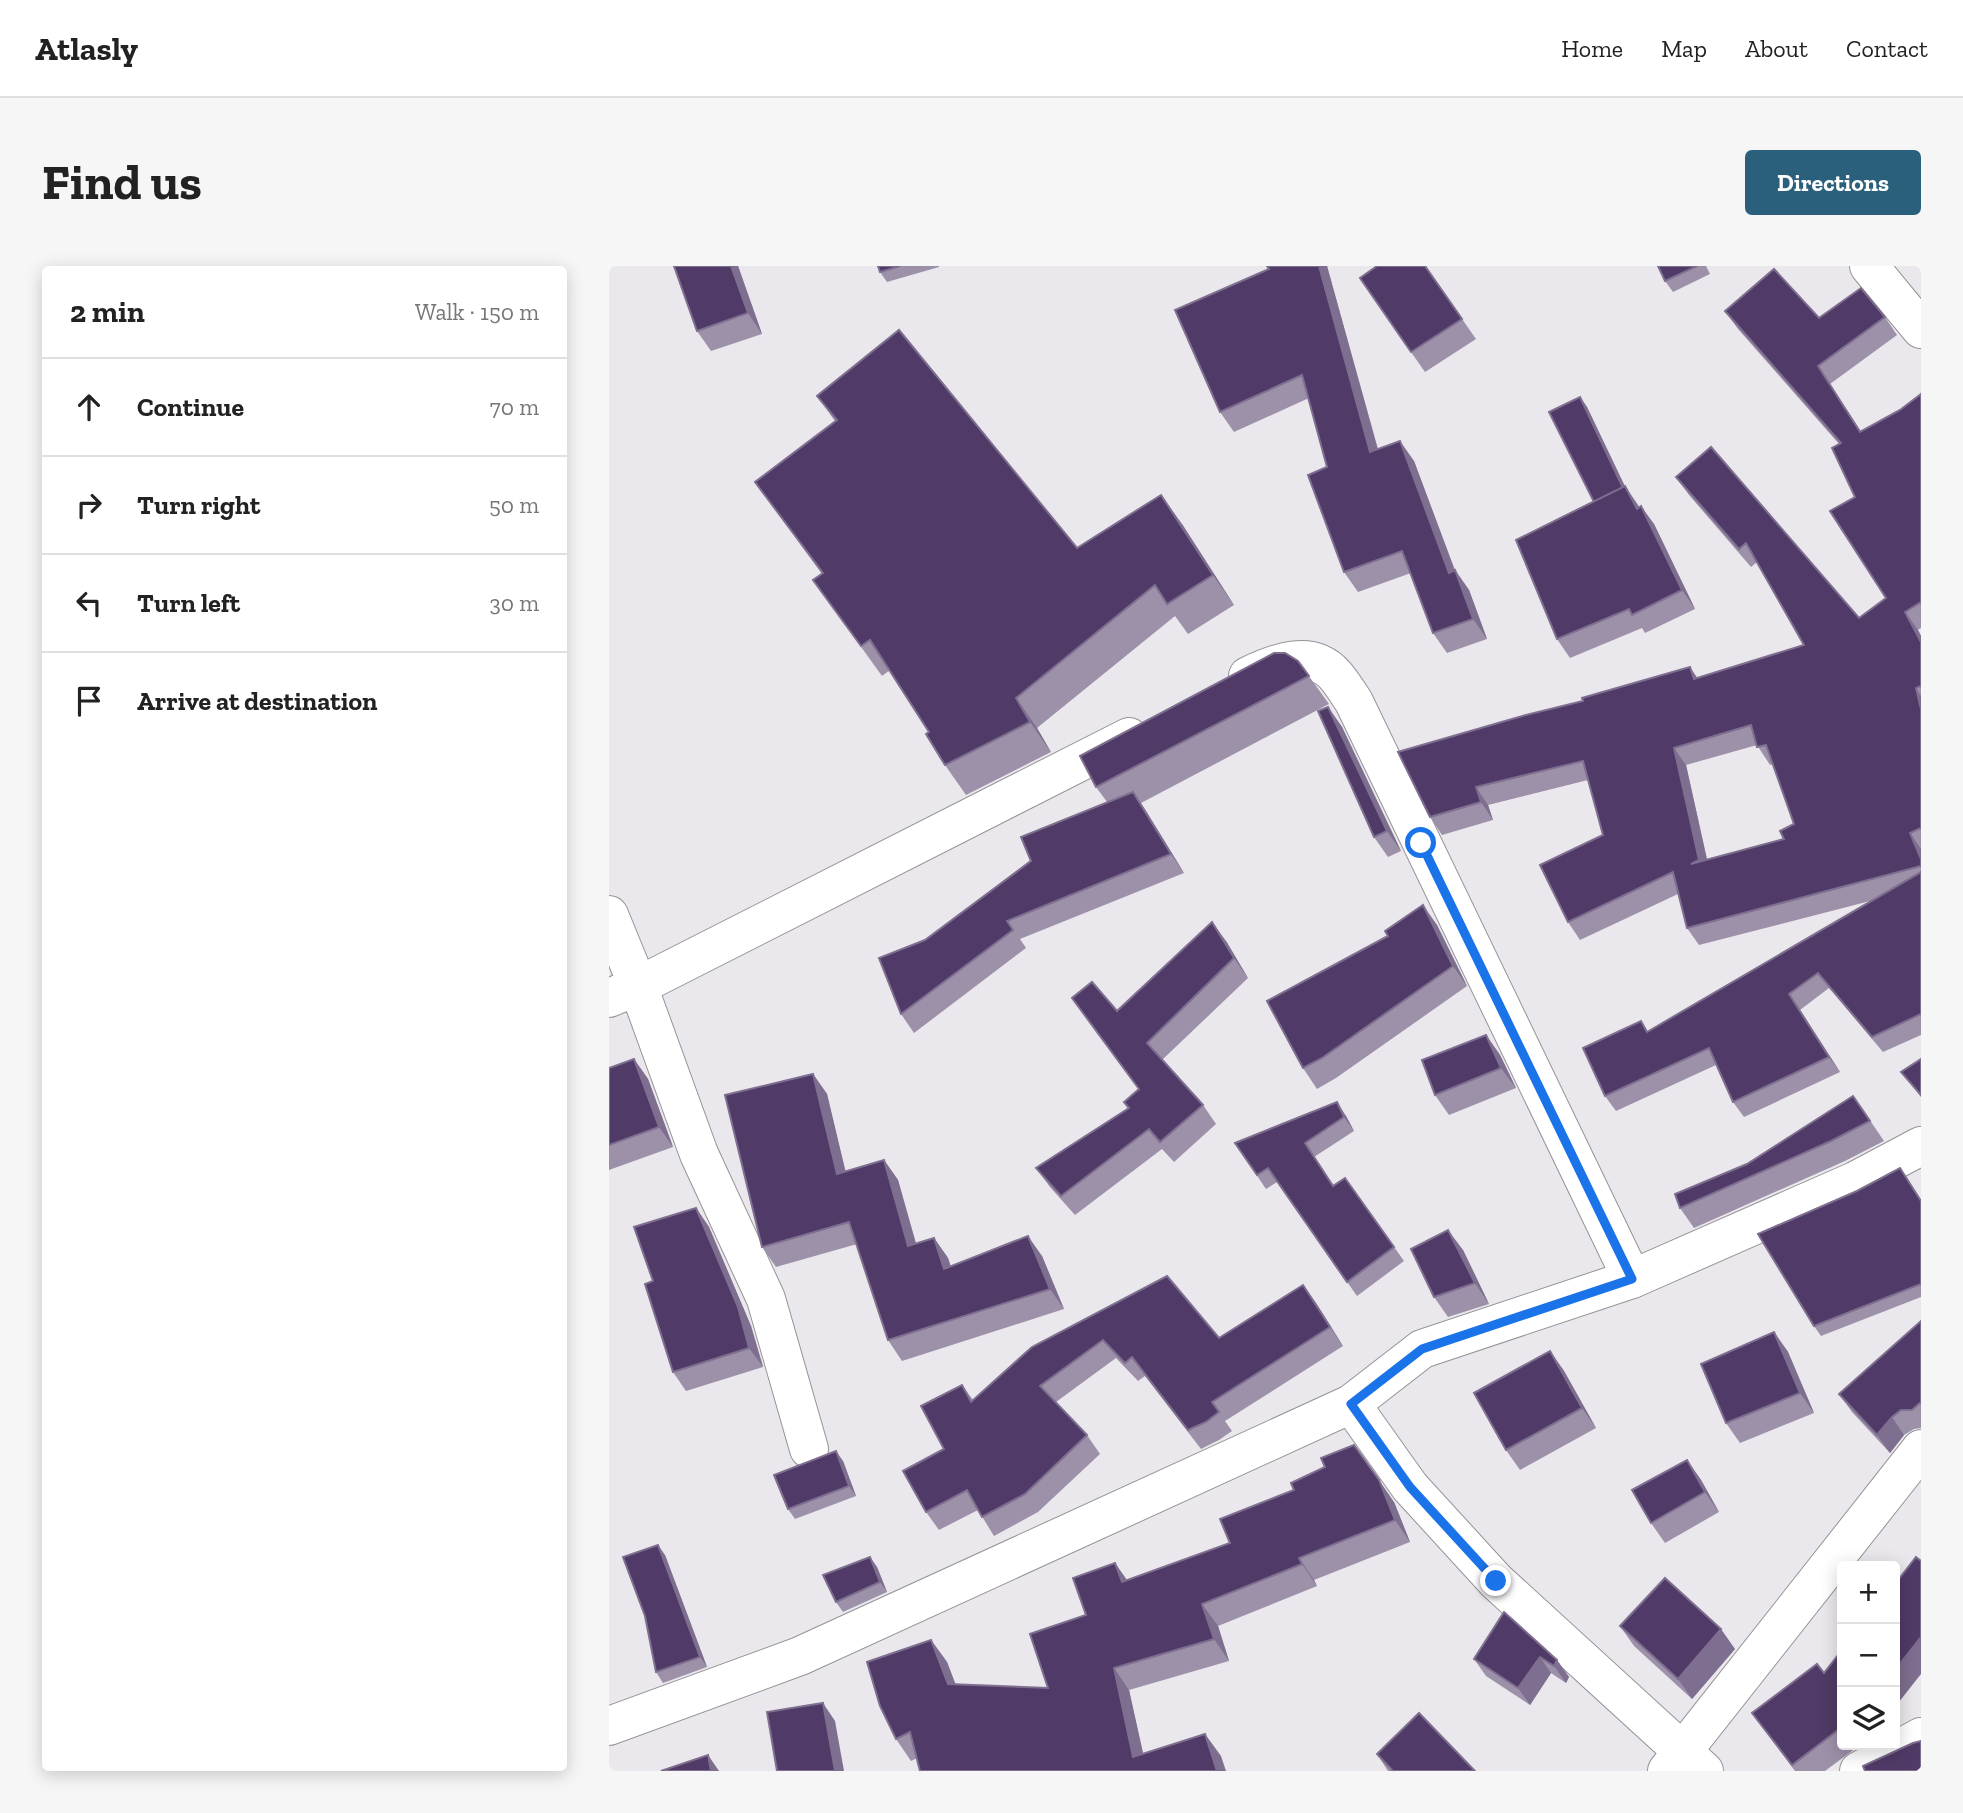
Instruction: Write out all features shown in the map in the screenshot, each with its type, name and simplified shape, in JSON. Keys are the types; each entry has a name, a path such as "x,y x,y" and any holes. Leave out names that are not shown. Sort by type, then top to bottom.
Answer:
{"street":[{"path":"1869,266 1921,329"},
{"path":"1215,693 1276,662 1310,659 1333,673 1340,682 1354,702 1632,1279"},
{"path":"623,992 1154,724"},
{"path":"609,915 623,992 766,1299 809,1449"},
{"path":"609,1726 800,1656 1351,1404 1422,1349 1632,1279 1855,1181 1921,1146"},
{"path":"1351,1404 1410,1487 1496,1581 1684,1765 1921,1449"},
{"path":"1859,1771 1921,1737"}],"building":[{"path":"674,266 731,266 748,313 697,331"},
{"path":"878,266 900,266 880,272"},
{"path":"1267,266 1319,266 1370,452 1400,441 1449,573 1455,570 1473,619 1433,633 1402,551 1344,572 1308,475 1327,467 1302,375 1220,412 1175,310 1269,269"},
{"path":"1377,266 1425,266 1462,319 1411,352 1360,278"},
{"path":"1658,266 1697,266 1665,281"},
{"path":"1774,269 1819,318 1861,288 1885,317 1818,366 1860,432 1900,410 1921,394 1921,602 1905,612 1921,642 1921,686 1916,688 1921,709 1921,828 1910,833 1921,859 1921,866 1687,928 1673,872 1568,922 1540,865 1603,835 1583,761 1476,787 1481,802 1430,817 1398,752 1583,701 1582,698 1690,667 1694,679 1804,645 1746,543 1739,549 1676,477 1711,447 1859,618 1886,598 1830,511 1855,497 1832,448 1841,443 1725,311","holes":["1751,725 1757,747 1766,745 1794,824 1780,831 1784,839 1691,864 1699,860 1674,748"]},
{"path":"899,330 1077,548 1161,495 1213,575 1167,604 1155,585 1016,698 1030,722 945,765 926,734 929,732 870,640 861,646 813,580 823,573 755,482 837,420 817,396"},
{"path":"1580,397 1623,488 1594,502 1549,412"},
{"path":"1625,486 1637,509 1641,506 1682,590 1632,615 1629,609 1557,639 1516,540"},
{"path":"1274,653 1285,653 1298,661 1309,676 1096,787 1080,756"},
{"path":"1328,707 1387,831 1374,837 1318,711"},
{"path":"1133,792 1171,854 1007,921 1013,930 901,1014 879,958 925,940 1031,861 1021,837"},
{"path":"1921,872 1921,1014 1872,1037 1818,973 1789,994 1829,1057 1733,1102 1709,1048 1605,1096 1583,1048 1641,1021 1647,1032"},
{"path":"1423,905 1453,966 1322,1058 1303,1068 1267,1001 1388,936 1385,931"},
{"path":"1212,922 1234,958 1147,1043 1203,1105 1160,1142 1149,1129 1061,1196 1036,1168 1129,1108 1124,1102 1139,1089 1072,998 1092,982 1117,1011"},
{"path":"1486,1035 1501,1068 1435,1095 1422,1060"},
{"path":"634,1059 659,1127 609,1145 609,1068"},
{"path":"1921,1059 1921,1095 1901,1072"},
{"path":"813,1074 837,1174 884,1160 908,1246 934,1238 944,1269 1028,1236 1050,1289 888,1340 849,1222 762,1247 725,1095"},
{"path":"1853,1096 1870,1121 1680,1208 1675,1194 1747,1164"},
{"path":"1337,1102 1344,1117 1305,1143 1333,1186 1345,1178 1394,1247 1347,1282 1268,1168 1257,1175 1235,1143"},
{"path":"1900,1168 1921,1201 1921,1284 1814,1326 1758,1234 1857,1191"},
{"path":"696,1208 738,1307 749,1348 673,1372 645,1284 653,1281 634,1227"},
{"path":"1448,1230 1475,1283 1434,1297 1411,1249"},
{"path":"1167,1276 1219,1338 1303,1285 1330,1327 1212,1402 1219,1412 1206,1422 1188,1430 1132,1357 1125,1363 1103,1340 1040,1386 1087,1435 1025,1494 982,1517 967,1490 926,1512 903,1471 944,1449 921,1406 962,1385 971,1402 1032,1347"},
{"path":"1921,1321 1921,1402 1912,1410 1901,1410 1877,1435 1839,1394"},
{"path":"1774,1332 1800,1393 1726,1423 1701,1364"},
{"path":"1550,1351 1582,1408 1506,1450 1474,1393"},
{"path":"1354,1445 1379,1480 1395,1520 1299,1558 1302,1564 1202,1604 1214,1639 1114,1668 1133,1757 1205,1734 1217,1771 920,1771 910,1732 896,1739 880,1706 867,1662 931,1640 948,1684 1048,1688 1030,1634 1086,1615 1073,1578 1115,1563 1122,1582 1230,1543 1220,1519 1294,1490 1291,1483 1325,1467 1321,1458"},
{"path":"836,1451 849,1486 788,1509 774,1475"},
{"path":"1687,1460 1705,1492 1651,1523 1632,1490"},
{"path":"658,1545 700,1657 656,1672 645,1616 623,1557"},
{"path":"870,1557 880,1582 836,1602 823,1575"},
{"path":"1916,1557 1921,1561 1921,1637 1900,1664 1900,1624 1900,1578"},
{"path":"1665,1578 1721,1629 1678,1679 1620,1626"},
{"path":"1504,1612 1557,1660 1554,1666 1540,1657 1518,1688 1474,1659"},
{"path":"1837,1656 1837,1731 1792,1765 1752,1713 1817,1664 1824,1673"},
{"path":"823,1703 835,1771 777,1771 767,1712"},
{"path":"1419,1713 1475,1771 1393,1771 1377,1754"},
{"path":"1921,1741 1921,1771 1865,1771 1863,1766"},
{"path":"708,1755 711,1771 661,1771"}],"route":[{"path":"1421,843 1632,1279 1422,1349 1351,1404 1410,1487 1496,1581"}]}
